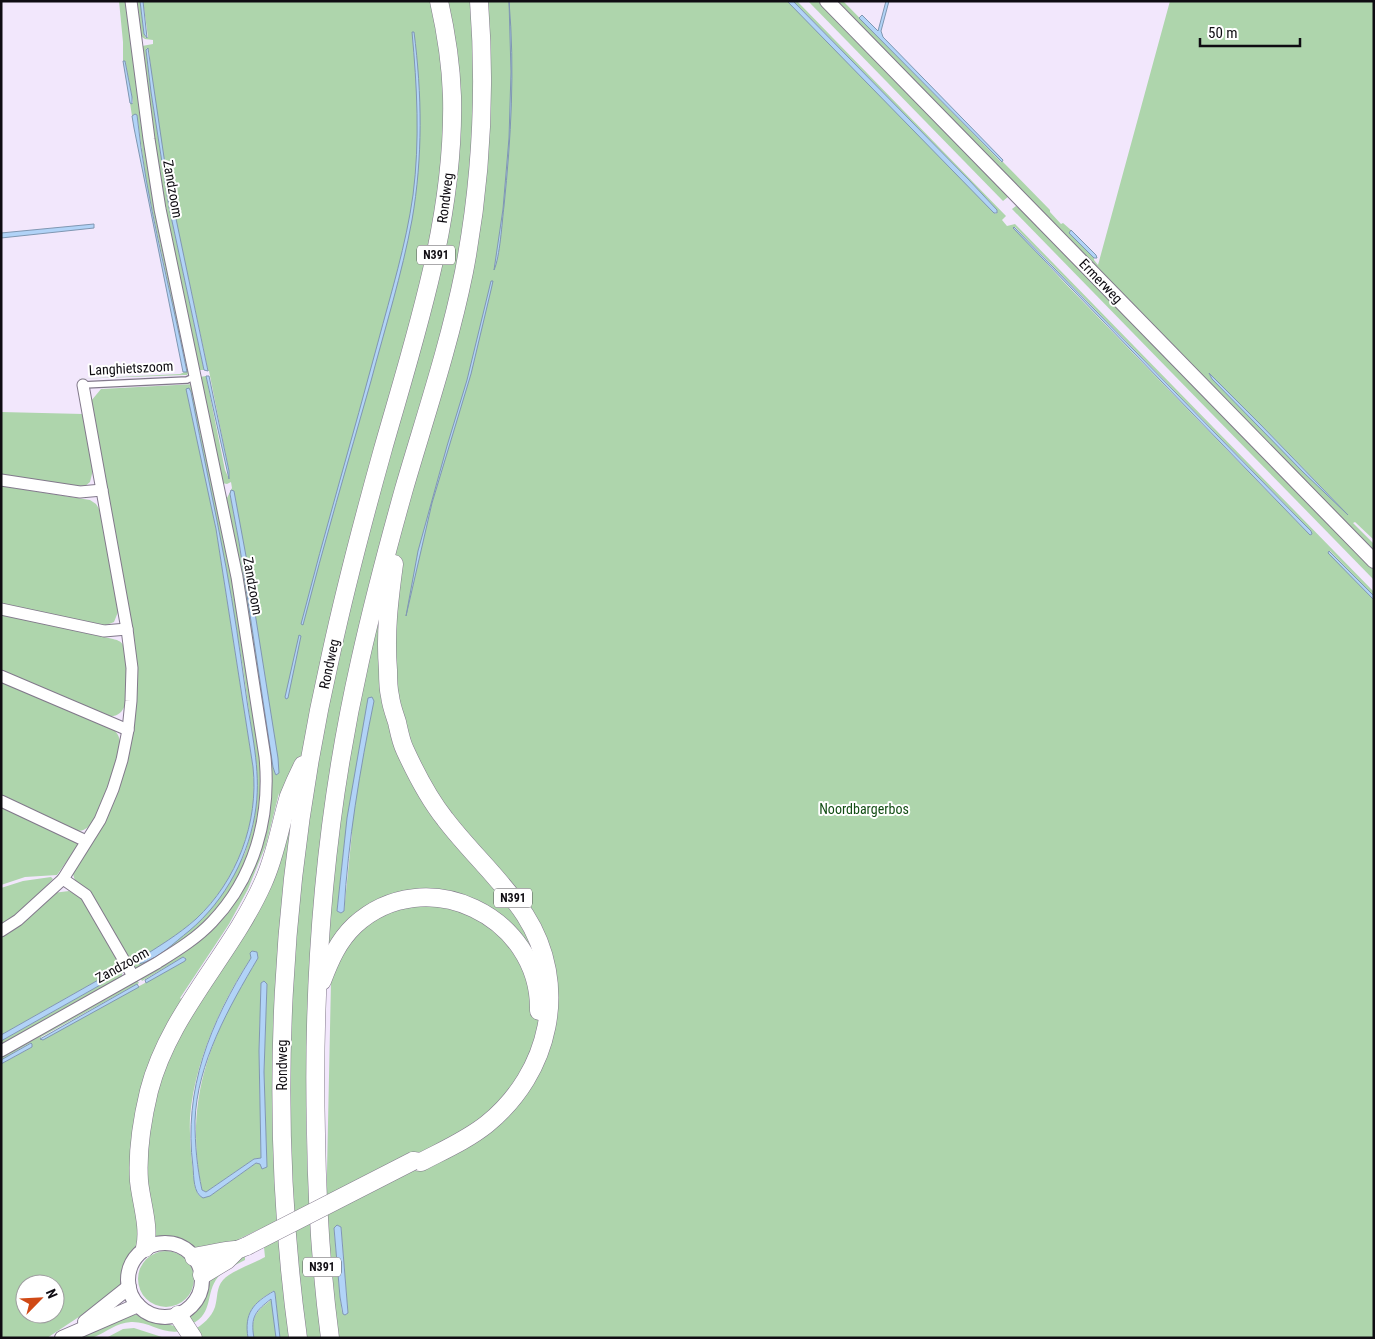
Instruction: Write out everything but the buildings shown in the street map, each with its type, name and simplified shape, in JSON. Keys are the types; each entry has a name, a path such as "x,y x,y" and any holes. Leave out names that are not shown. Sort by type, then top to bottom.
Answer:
{"main road":[{"name":"Rondweg","path":"298,1338 284,1192 281,1060 286,956 291,901 312,746 341,610 383,449 425,301 442,223 448,178 452,96 450,64 439,1"},
{"name":"N391","path":"330,1338 324,1296 317,1195 315,1093 316,998 328,851 345,735 360,662 403,492 455,312 471,229 478,180 481,128 482,67 479,1"},
{"name":"N391","path":"202,1275 228,1260 242,1248 418,1158 470,1136 501,1111 515,1095 535,1064 544,1039 550,991 540,944 525,916 499,881 444,818 430,799 404,749 389,694 386,638 403,492"},
{"name":"N391","path":"145,1248 147,1235 140,1186 139,1160 144,1116 155,1073 170,1037 180,1019 238,931 264,882 279,838 290,795 312,746"},
{"name":"N391","path":"316,998 330,959 356,924 380,909 407,899 442,898 466,904 494,918 513,936 522,950 535,980 539,1009 532,1045 523,1066 499,1099 483,1114 418,1158"},
{"name":"N391","path":"194,1256 210,1255 242,1248"},
{"path":"178,1315 193,1338"}],"street":[{"name":"Zandzoom","path":"1,1051 171,954 211,923 230,900 245,876 256,848 263,822 266,798 267,777 265,757 237,576 160,209 131,1"},
{"name":"Ermerweg","path":"827,1 1374,562"},
{"name":"Langhietszoom","path":"1,931 18,920 64,879 100,820 122,760 128,730 132,668 127,629 83,385"},
{"path":"1,480 80,492 102,490"},
{"path":"1,609 104,631 127,629"},
{"path":"1,676 128,730"},
{"path":"1,801 86,841"},
{"path":"64,879 86,895 133,976"},
{"path":"166,1243 176,1244 194,1256 202,1275 201,1288 197,1299 188,1309 178,1315 160,1316 151,1314 138,1305 129,1287 130,1269 138,1254 145,1248 155,1244 166,1243"},
{"path":"66,1335 129,1287"},
{"path":"66,1335 138,1305"}],"lane":[{"name":"Langhietszoom","path":"83,385 187,380 196,376"}],"green space":[{"path":"119,1 129,1 191,368 187,375 76,379 180,374 187,371 147,186 137,115 132,116 130,103 133,103 125,61 123,61"},
{"name":"Noordbargerbos","path":"135,1 140,1 146,38 148,37 143,1 788,1 996,214 997,210 969,180 793,1 797,1 1006,216 1002,220 1007,226 1015,224 1374,592 1374,596 1330,551 1328,552 1374,600 1374,1338 337,1338 326,1219 331,981 334,963 345,942 345,930 326,957 336,843 320,852 312,944 307,1037 306,1129 313,1248 322,1338 305,1338 291,1176 289,1099 291,998 302,863 286,872 277,989 275,1047 276,1164 283,1280 289,1338 280,1338 275,1293 273,1291 255,1305 249,1315 247,1322 248,1338 198,1338 194,1330 204,1323 211,1314 215,1307 219,1286 223,1280 265,1257 262,1228 239,1239 237,1243 204,1250 197,1249 177,1239 161,1237 153,1239 144,1190 143,1162 146,1125 155,1083 172,1040 190,1009 237,939 267,883 268,863 278,825 266,864 244,911 176,1017 159,1049 150,1073 140,1113 135,1153 136,1191 141,1237 129,1258 121,1284 109,1297 47,1338 1,1338 1,1064 32,1047 32,1044 30,1043 1,1060 1,1054 136,978 139,983 41,1037 41,1040 185,961 183,957 142,981 139,976 180,953 204,934 221,916 236,896 258,852 265,829 269,805 270,780 266,742 226,500 232,488 231,482 227,484 222,483 200,377 206,376 225,470 229,479 209,371 166,171 153,91 149,50 147,48 151,92 169,207 204,370 198,370 181,290 152,129 141,48 142,46 153,44 153,40 145,39 139,35","holes":["1013,227 1015,227 1312,534 1310,535 1061,279","232,490 252,595 279,773 276,775 273,767 230,494","279,793 278,808 269,842 255,879 227,931 181,999 229,924 248,889 266,845","352,833 344,911 341,913 337,911 345,838","252,951 257,952 258,958 227,1014 205,1068 196,1126 197,1157 202,1190 206,1192 254,1159 261,1158 259,1051 261,983 264,981 267,984 264,1072 267,1167 262,1169 260,1164 256,1163 210,1196 201,1197 195,1187 190,1135 190,1118 197,1076 211,1034 229,994 251,958 250,953","337,1225 341,1227 348,1313 345,1315 342,1312 340,1297 334,1228"]},
{"path":"808,1 818,1 1009,196 1003,201"},
{"path":"836,1 843,1 1050,210 1061,224 1063,223 1071,230 1069,233 1094,258 1098,265 1170,1 1374,1 1374,540 1355,522 1353,523 1374,544 1374,551","holes":["1209,373 1348,515 1212,379"]},
{"path":"1016,206 1020,207 1374,570 1374,580 1012,209"},
{"path":"195,384 231,562 258,730 262,797 250,856 228,897 197,930 139,970 132,966 76,884 72,871 89,848 135,710 91,401 101,389","holes":["187,388 191,392 226,568 243,668 256,762 257,796 253,826 245,853 229,884 200,921 160,953 139,959 196,919 223,887 234,869 242,849 252,809 254,788 253,767 216,529"]},
{"path":"1,412 83,414 93,470 90,482 84,487 1,476"},
{"path":"1,486 90,500 96,504 101,512 118,612 114,622 104,626 1,604"},
{"path":"1,614 120,642 125,650 127,665 125,705 119,714 108,716 1,670"},
{"path":"1,681 114,730 118,735 120,742 119,752 113,773 99,810 90,825 85,829 76,831 1,796"},
{"path":"1,807 79,844 57,875 25,877 1,885"},
{"path":"51,877 53,879 28,905 1,926 1,888 23,881"},
{"path":"69,891 82,898 123,971 121,979 1,1047 1,1041 102,984 100,979 1,1035 1,938 14,929 53,893"},
{"path":"166,1251 177,1253 186,1259 192,1268 194,1279 192,1290 186,1299 177,1305 166,1307 155,1305 146,1299 140,1290 138,1279 140,1268 146,1259 155,1253"},
{"path":"245,1256 245,1260 227,1269 218,1277 214,1283 204,1314 192,1324 187,1317 201,1303 211,1278 220,1269"},
{"path":"272,1299 276,1338 254,1338 254,1319 262,1307"},
{"path":"133,1314 181,1328 181,1331 162,1330 138,1322 131,1322 116,1326 92,1338 75,1338"},
{"path":"134,1328 165,1338 106,1338 123,1329"}],"water":[{"path":"140,1 143,1 147,38 144,34"},
{"path":"509,1 512,53 510,129 506,180 500,239 498,257 494,270 503,209 509,138 511,72"},
{"path":"787,1 793,1 969,180 997,210 997,213 994,213"},
{"path":"886,1 889,1 881,31 883,37 1003,160 1002,162 859,18 862,15 878,31"},
{"path":"412,32 414,32 419,79 420,149 412,220 393,301 303,625 301,624 393,287 410,214 415,175 417,134"},
{"path":"148,48 166,171 208,371 204,370 169,207 151,92 146,50"},
{"path":"123,61 125,61 132,104 130,103"},
{"path":"137,115 152,212 187,372 183,372 134,128 132,116"},
{"path":"94,224 94,228 1,238 1,233"},
{"path":"1014,227 1311,531 1312,534 1310,535"},
{"path":"1071,230 1097,258 1094,258 1069,233"},
{"path":"491,281 493,281 471,374 432,503 406,616 418,551 467,380"},
{"path":"1209,373 1348,515 1303,472 1212,379"},
{"path":"206,376 209,376 229,471 229,479"},
{"path":"189,388 234,614 253,736 257,779 256,807 253,825 242,859 225,891 202,919 189,931 159,955 139,964 139,959 196,919 223,887 234,869 242,849 252,809 254,788 253,767 216,529 186,389"},
{"path":"231,490 234,491 246,556 278,758 279,773 276,775 273,767 230,494"},
{"path":"1329,551 1374,596 1374,600 1328,553"},
{"path":"299,635 301,636 288,698 286,699 285,697"},
{"path":"372,697 374,701 359,779 344,911 341,913 337,911 347,818 368,698"},
{"path":"252,951 257,952 258,958 216,1036 202,1078 197,1099 195,1121 196,1147 202,1190 206,1192 254,1159 261,1158 259,1051 261,983 264,981 267,984 264,1072 267,1167 262,1169 260,1164 256,1163 210,1196 203,1198 197,1192 195,1184 191,1138 196,1084 212,1032 236,982 251,958 250,953"},
{"path":"183,957 186,959 185,961 146,983 145,980"},
{"path":"100,979 104,981 102,984 1,1041 1,1035"},
{"path":"137,984 139,987 43,1040 40,1039"},
{"path":"31,1043 32,1047 1,1064 1,1060"},
{"path":"337,1225 341,1227 348,1313 345,1315 343,1314 340,1297 334,1228"},
{"path":"274,1291 280,1338 276,1338 271,1299 255,1315 253,1324 254,1338 248,1338 247,1322 249,1315 255,1305"}]}
